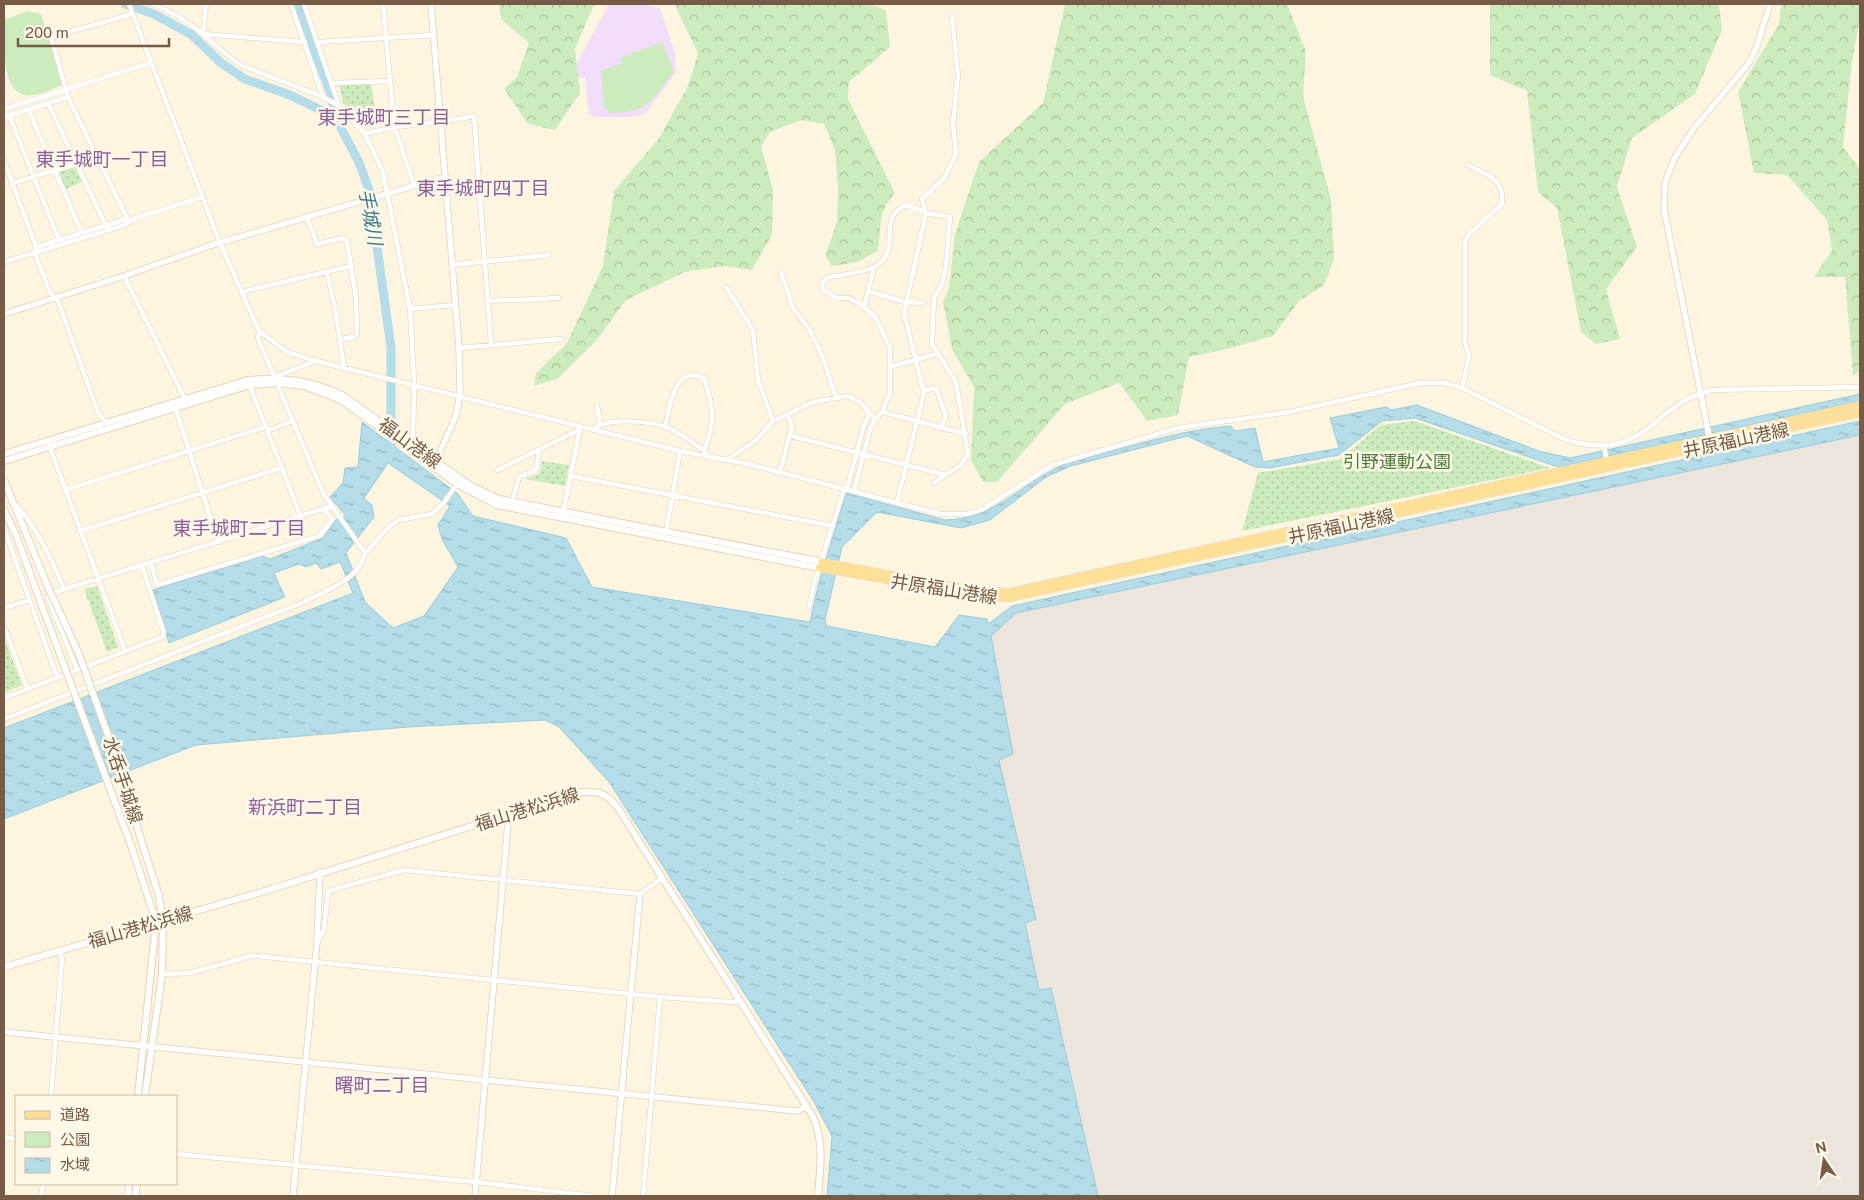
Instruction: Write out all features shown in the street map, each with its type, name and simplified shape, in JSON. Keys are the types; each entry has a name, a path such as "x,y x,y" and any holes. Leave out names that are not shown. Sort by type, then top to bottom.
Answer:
{"main road":[{"name":"福山港線","path":"4,461 106,423 175,405 185,399 249,382 299,380 322,386 411,446 434,464 471,486 512,504 822,565"},
{"name":"福山港線","path":"4,454 49,443 249,382"},
{"name":"井原福山港線","path":"1710,442 1860,405"},
{"name":"井原福山港線","path":"822,565 986,598 1010,598 1607,463 1860,413"},
{"name":"福山港線","path":"434,464 455,486 511,510 822,565"},
{"name":"水呑手城線","path":"4,480 48,587 78,652 122,771 159,896 163,920 162,974 138,1095"},
{"name":"水呑手城線","path":"5,514 16,535 132,848 156,922 145,1095"},
{"name":"福山港松浜線","path":"4,967 577,793 601,792 609,797 618,808 818,1129 822,1146 818,1196"}],"street":[{"path":"129,4 202,197 241,292 259,331 287,352 316,361 580,427 780,472 940,514 967,514 991,505 1052,465 1178,428 1289,412 1420,383 1444,383 1462,388 1566,440 1604,448 1636,437 1700,393 1723,390 1860,387"},
{"path":"152,4 176,15 203,34 231,59 243,66 339,105 365,134 383,172 410,309 411,446"},
{"path":"203,34 206,4"},
{"path":"292,4 325,98"},
{"path":"304,4 333,83 339,105"},
{"path":"384,4 394,126 414,186"},
{"path":"431,4 455,305 460,396 455,418 434,464"},
{"path":"1710,442 1664,209 1665,183 1675,157 1694,128 1749,62 1757,46 1770,4"},
{"path":"128,220 68,97 51,37 132,13"},
{"path":"897,502 923,391 904,313 926,213 922,199 945,176 956,153 953,124 958,75 952,16"},
{"path":"203,34 305,42"},
{"path":"318,42 433,35"},
{"path":"4,109 150,63"},
{"path":"333,83 390,81"},
{"path":"59,240 6,116 68,97"},
{"path":"48,103 106,226"},
{"path":"28,109 82,233"},
{"path":"365,134 394,126 440,123 474,116 491,345"},
{"path":"12,183 97,158"},
{"path":"4,160 50,293 58,301 98,412 106,423"},
{"path":"1462,388 1469,357 1465,342 1465,242 1469,234 1502,204 1503,191 1498,181 1468,165"},
{"path":"4,314 220,243 444,177"},
{"path":"4,262 202,197"},
{"path":"854,491 875,419 882,412 890,393 892,366 890,348 876,318 864,307 849,298 836,298 823,290 822,284 828,277 850,275 874,267 884,260 891,232 890,220 895,210 905,205 926,213 950,217 946,266 942,284 934,298 932,344 956,382 968,454 961,465 934,483"},
{"path":"307,217 317,244 346,238 356,298 357,334 354,337 341,339"},
{"path":"36,251 59,240 128,220"},
{"path":"451,265 549,255"},
{"path":"241,292 351,266"},
{"path":"864,307 874,267"},
{"path":"327,272 341,339 344,368"},
{"path":"781,272 793,308 809,329 822,355 836,398"},
{"path":"124,276 185,399"},
{"path":"726,287 753,330 758,380 772,421"},
{"path":"868,291 905,302 923,303"},
{"path":"488,301 559,298"},
{"path":"410,309 455,305"},
{"path":"259,331 258,338 311,468 332,506 358,540 365,553"},
{"path":"458,348 561,339"},
{"path":"892,366 937,354"},
{"path":"276,380 316,361"},
{"path":"665,427 680,380 688,374 696,374 704,378 714,408 714,417 704,451"},
{"path":"249,382 300,516"},
{"path":"923,391 936,388 946,416 941,428"},
{"path":"727,460 756,440 772,421 813,402 848,396 861,403 875,419"},
{"path":"175,405 218,542"},
{"path":"597,405 600,424"},
{"path":"882,412 966,434"},
{"path":"809,607 869,414"},
{"path":"780,472 791,436 792,426 788,415"},
{"path":"593,430 600,424 623,420 665,427 687,438 709,457"},
{"path":"65,490 262,428 272,429 292,422"},
{"path":"497,470 576,431 580,427"},
{"path":"563,513 580,427"},
{"path":"791,436 946,475"},
{"path":"49,443 125,651"},
{"path":"1604,448 1607,463"},
{"path":"512,504 519,477 536,470 539,450"},
{"path":"666,533 680,451"},
{"path":"80,531 281,468"},
{"path":"571,476 833,526"},
{"path":"4,719 304,602 347,580 363,564 365,553 390,526 398,520 432,514 443,504 455,486"},
{"path":"12,500 32,528 59,575 64,589"},
{"path":"77,669 48,598 49,594 332,506"},
{"path":"151,563 158,585 319,536 332,520 324,509"},
{"path":"4,528 57,677"},
{"path":"4,698 162,637 164,633 142,566"},
{"path":"4,608 30,600"},
{"path":"4,626 27,688"},
{"path":"475,1196 508,823 506,816"},
{"path":"317,942 324,929 326,894 330,889 404,870 640,894 662,878"},
{"path":"293,1196 317,942 320,872"},
{"path":"612,1196 640,894"},
{"path":"51,1095 62,959 60,951"},
{"path":"162,974 190,973 250,956 660,997 739,1001"},
{"path":"643,1196 660,997"},
{"path":"4,1032 798,1111 806,1107"},
{"path":"178,1154 476,1182 593,1196"}],"shaded area":[{"path":"609,4 644,4 660,8 675,53 676,72 645,114 630,117 594,117 589,113 585,77 578,78 575,67"},
{"path":"1860,430 1860,1196 1098,1196 1051,989 1039,991 1025,922 1036,918 999,760 1013,754 991,636 1016,613"}],"green space":[{"path":"499,4 599,4 593,7 575,49 580,93 555,130 528,124 504,89 517,77 529,43 501,19"},
{"path":"674,4 868,4 886,10 890,47 849,82 848,99 895,193 889,200 883,213 878,251 857,262 832,266 825,256 837,222 838,188 835,150 824,124 801,120 770,132 761,147 773,189 772,235 752,270 724,266 685,272 626,300 596,341 557,379 534,386 536,373 567,343 603,266 614,191 659,138 688,86 698,53"},
{"path":"1065,4 1287,4 1306,51 1303,96 1331,200 1334,259 1324,285 1299,301 1273,336 1228,349 1189,357 1178,415 1147,421 1119,383 1065,404 997,482 983,482 971,461 974,387 952,349 943,302 949,288 955,234 979,162 1043,103"},
{"path":"1490,4 1719,4 1722,30 1695,94 1632,138 1617,187 1637,247 1606,289 1620,339 1596,344 1581,332 1557,208 1538,192 1527,91 1490,75"},
{"path":"1781,4 1860,4 1860,19 1852,61 1843,147 1860,169 1860,371 1853,376 1845,277 1814,277 1832,250 1827,220 1787,175 1754,173 1738,92 1779,24"},
{"path":"27,11 41,14 63,85 33,95 22,94 15,89 9,80 4,56 4,20"},
{"path":"662,42 674,72 648,103 633,111 610,113 604,107 601,71 622,63 620,58"},
{"path":"371,83 377,125 368,127 343,103 339,85"},
{"path":"76,169 82,182 66,189 59,174 62,171"},
{"name":"引野運動公園","path":"1415,421 1550,468 1242,531 1258,473 1340,459 1381,425"},
{"path":"542,461 569,465 565,486 525,479 540,473"},
{"path":"97,586 118,647 107,652 84,589"},
{"path":"4,638 22,685 4,693"}],"water":[{"path":"1860,394 1860,401 1558,467 1415,418 1382,421 1339,455 1270,468 1255,467 1187,436 1071,466 1046,477 990,520 961,528 877,512 842,547 825,620 827,626 935,647 959,615 987,619 988,624 1012,606 1860,421 1860,435 1016,613 991,636 1013,754 999,760 1036,919 1025,923 1039,990 1051,988 1098,1196 827,1196 832,1136 814,1102 609,782 559,727 545,720 408,727 196,745 4,819 4,728 353,593 340,562 321,569 316,563 306,567 299,564 274,573 285,597 169,643 153,590 262,556 270,559 323,538 336,520 346,516 330,497 343,483 345,468 358,467 362,422 458,494 473,516 566,538 592,587 810,622 818,586 846,493 945,520 963,518 995,506 1037,479 1068,463 1161,438 1216,427 1231,426 1235,431 1255,428 1263,462 1339,448 1330,418 1386,407 1391,410 1417,405 1539,451 1570,458","holes":["388,463 450,506 438,525 442,539 458,567 424,616 393,628 365,602 346,553 374,517 372,505 364,498"]}],"waterway":[{"name":"手城川","path":"125,4 154,14 192,35 221,63 245,79 290,95 335,117"},
{"name":"手城川","path":"297,4 331,94 335,117 359,162 369,190 391,347 391,444"}],"district":[{"name":"東手城町三丁目","path":"384,117"},
{"name":"東手城町一丁目","path":"102,159"},
{"name":"東手城町四丁目","path":"483,188"},
{"name":"東手城町二丁目","path":"239,528"},
{"name":"新浜町二丁目","path":"305,807"},
{"name":"曙町二丁目","path":"382,1085"}]}
